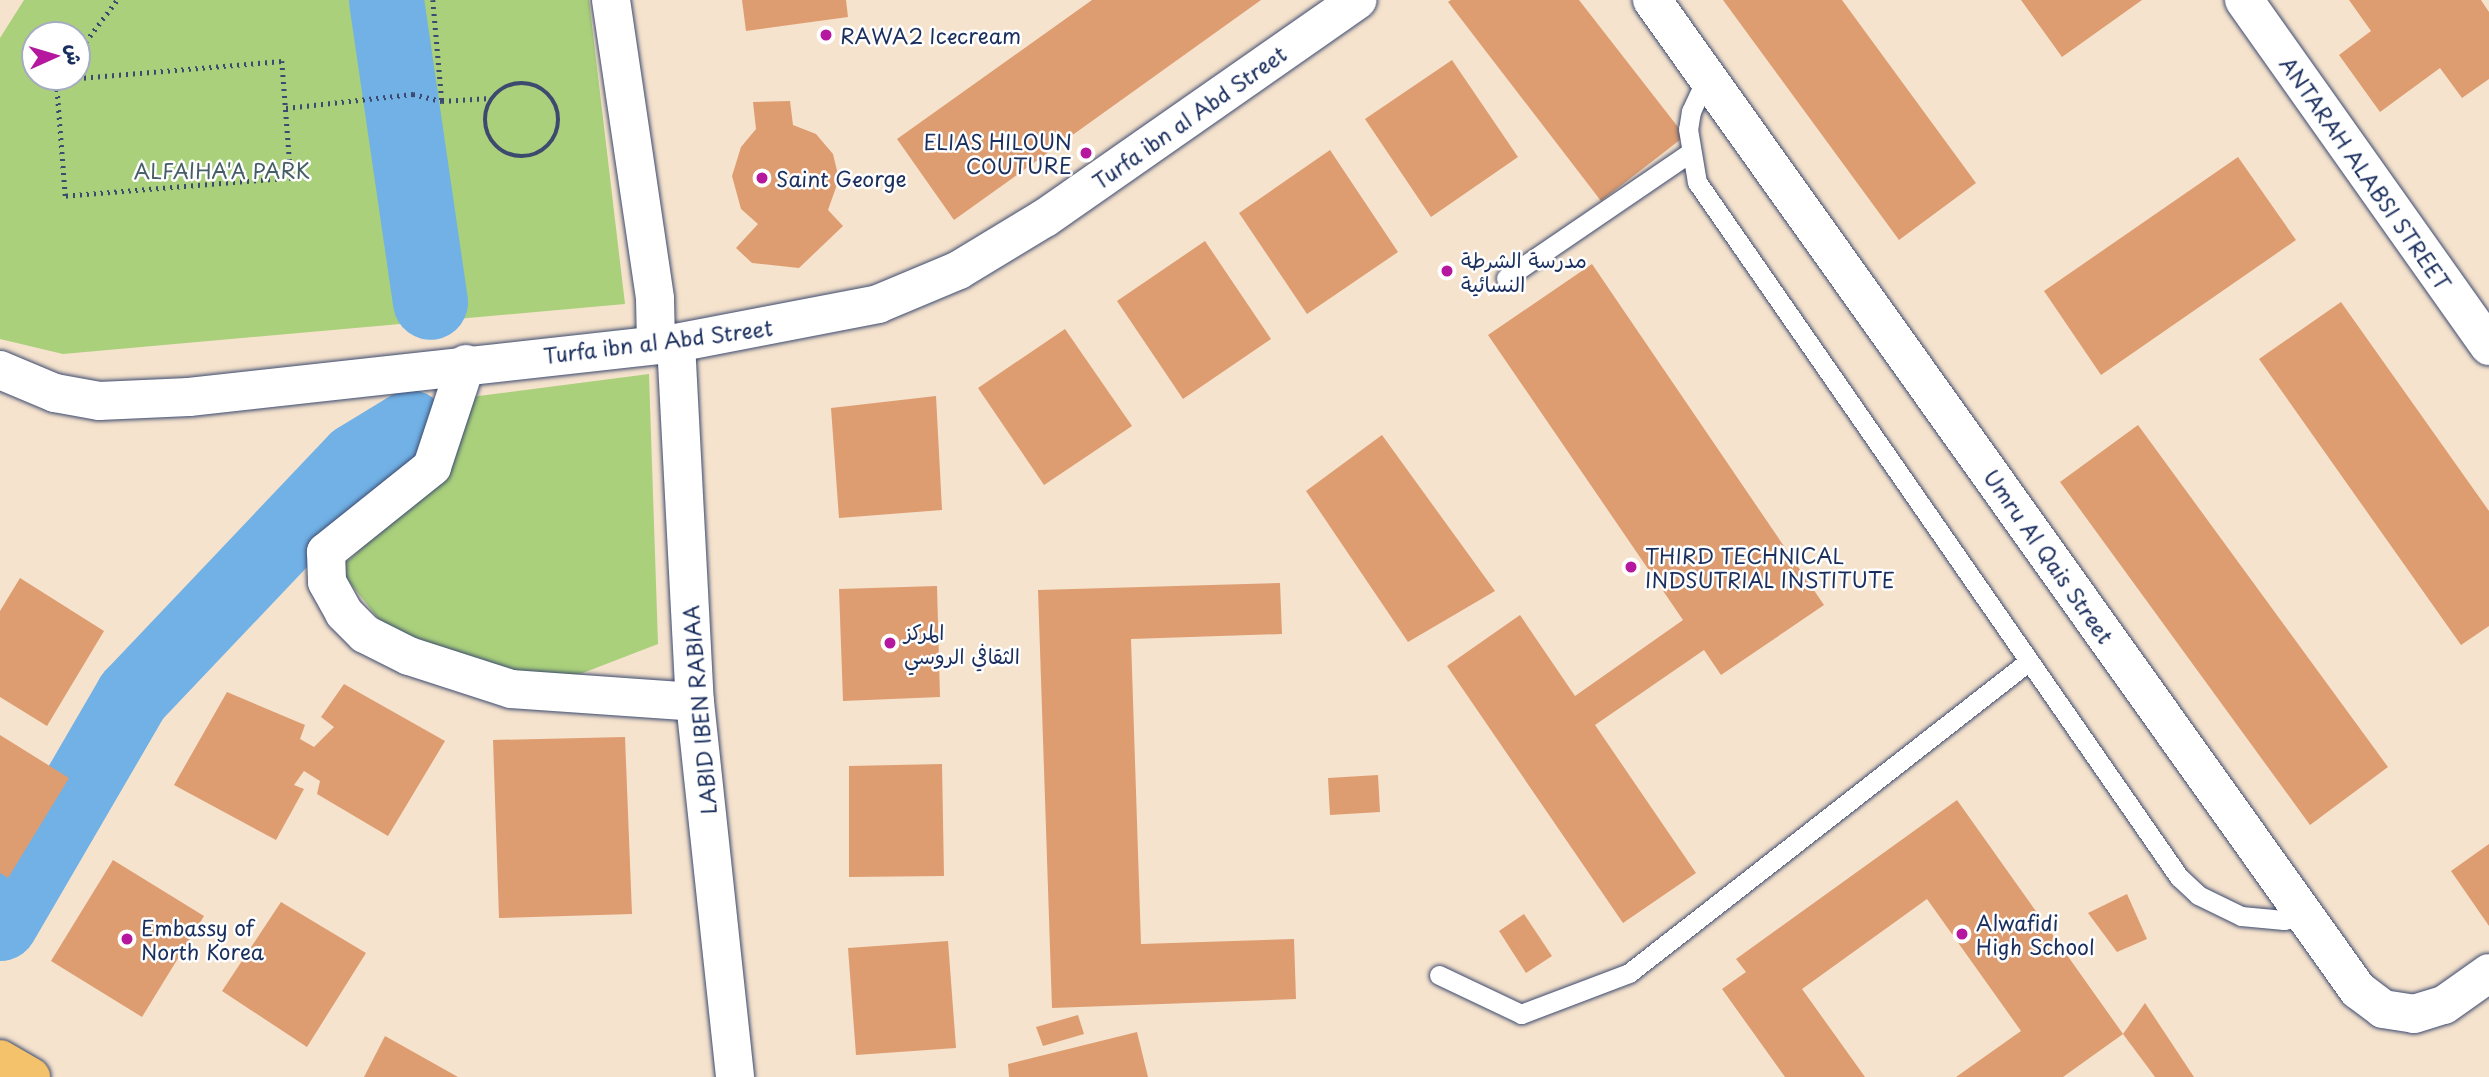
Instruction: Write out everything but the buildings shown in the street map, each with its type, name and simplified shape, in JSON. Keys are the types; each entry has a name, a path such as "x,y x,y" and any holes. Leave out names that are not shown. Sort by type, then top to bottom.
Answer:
{"main road":[{"path":"0,1059 31,1077"}],"street":[{"name":"LABID IBEN RABIAA","path":"611,0 655,299 666,343 695,702 735,1077"},
{"name":"Turfa ibn al Abd Street","path":"0,370 55,393 99,401 189,397 666,343 878,304 959,270 1045,218 1357,0"},
{"name":"Umru Al Qais Street","path":"1652,0 2358,990 2398,1013 2429,1011 2489,972"},
{"name":"ANTARAH ALABSI STREET","path":"2244,0 2489,346"},
{"path":"466,364 432,467 326,552 327,582 344,613 365,634 409,656 511,690 695,702"}],"lane":[{"path":"1707,77 1690,111 1689,153 1697,182 2029,661 2189,886 2241,916 2273,920 2305,916"},
{"path":"1506,278 1689,153"},
{"path":"1439,975 1521,1014 1629,972 2029,661"}],"path":[{"path":"91,34 117,0"},
{"path":"433,0 442,101"},
{"path":"58,91 65,197 291,178 282,61 91,75"},
{"path":"286,108 413,94 442,101 490,98 499,89 522,81 544,89 558,108 558,132 542,152 517,157 494,146 485,123 490,98"}],"green space":[{"name":"ALFAIHA'A PARK","path":"24,0 589,0 625,304 63,354 0,339 0,38"},
{"path":"649,374 658,644 549,686 385,627 339,569 442,474 463,398"}],"waterway":[{"path":"386,0 430,302"},
{"path":"0,923 132,696 356,460 410,427"}],"place":[{"name":"RAWA2 Icecream","path":"826,35"},
{"name":"ELIAS HILOUN COUTURE","path":"1086,153"},
{"name":"Saint George","path":"762,178"},
{"name":"مدرسة الشرطة النسائية","path":"1447,271"},
{"name":"THIRD TECHNICAL INDSUTRIAL INSTITUTE","path":"1631,567"},
{"name":"المركز الثقافي الروسي","path":"890,643"},
{"name":"Alwafidi High School","path":"1962,934"},
{"name":"Embassy of North Korea","path":"127,939"}]}
